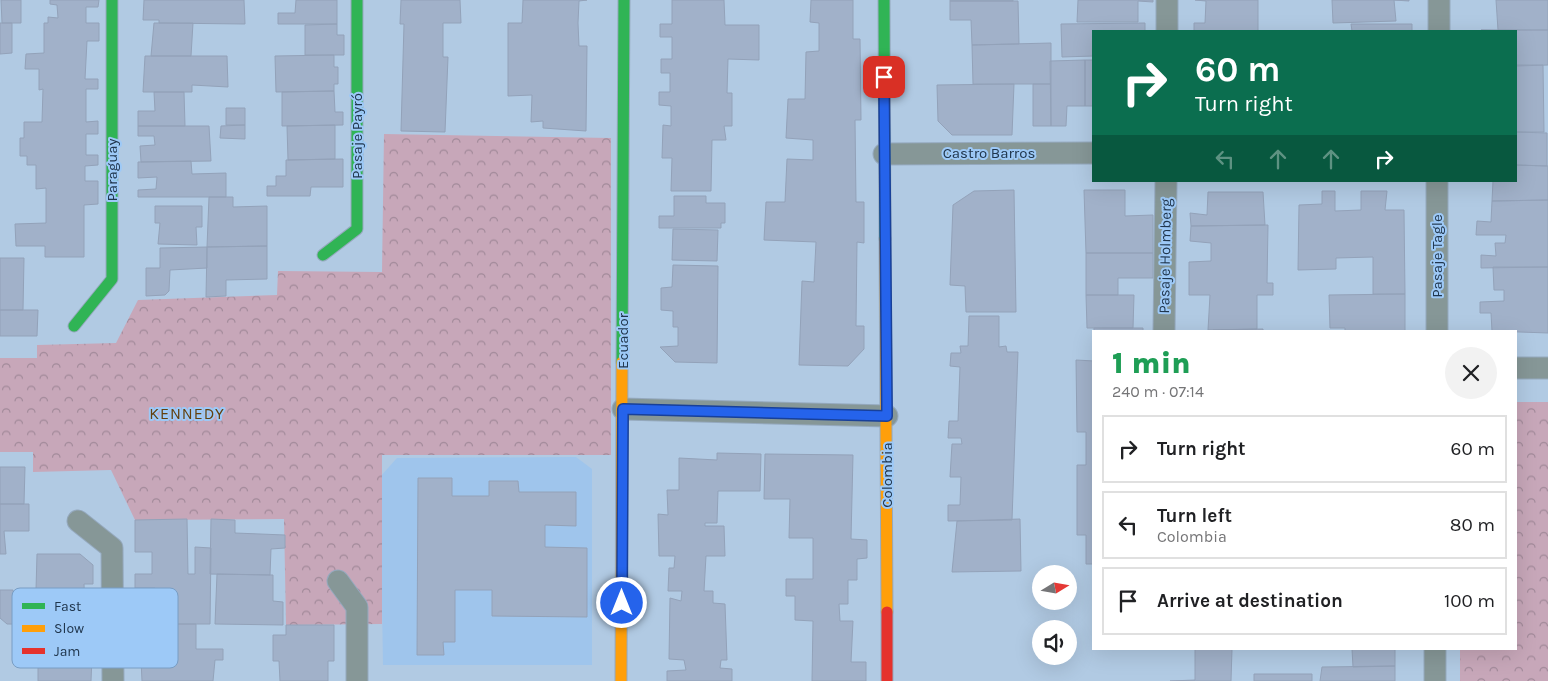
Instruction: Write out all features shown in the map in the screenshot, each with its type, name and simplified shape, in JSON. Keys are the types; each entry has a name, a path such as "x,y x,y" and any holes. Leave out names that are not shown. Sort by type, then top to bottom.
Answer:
{"street":[{"name":"Paraguay","path":"74,326 112,279 112,0"},
{"name":"Pasaje Payró","path":"323,255 357,229 357,0"},
{"name":"Ecuador","path":"621,681 624,0"},
{"name":"Colombia","path":"884,0 887,681"},
{"path":"1167,0 1167,30"},
{"path":"1439,0 1439,30"},
{"name":"Castro Barros","path":"884,154 1092,153"},
{"name":"Pasaje Holmberg","path":"1164,330 1166,182"},
{"name":"Pasaje Tagle","path":"1437,182 1437,330"},
{"path":"1517,368 1548,368"},
{"path":"623,409 887,416"},
{"path":"78,521 112,548 112,588"},
{"path":"338,581 357,608 357,681"},
{"path":"1435,650 1435,681"},
{"path":"113,668 113,681"}],"shaded area":[{"path":"576,457 592,469 592,665 383,665 380,477 397,458"}],"green space":[{"path":"384,134 611,138 611,455 382,455 382,624 286,625 284,519 135,520 111,470 33,472 33,452 0,452 0,358 37,358 37,345 116,343 138,300 277,295 278,271 382,272"},
{"path":"1517,402 1548,402 1548,681 1460,681 1460,650 1517,650"}],"building":[{"path":"1,0 21,0 21,23 2,23"},
{"path":"50,0 99,0 98,7 86,7 86,23 99,23 99,41 87,41 85,79 98,79 98,89 86,89 86,122 98,121 98,134 86,134 86,155 98,155 98,165 85,166 85,181 98,181 98,204 84,205 84,257 45,257 45,246 16,246 15,224 46,223 46,188 36,189 36,165 27,165 27,156 20,156 20,138 24,138 24,122 42,122 43,89 39,90 39,69 25,69 26,54 44,53 44,23 48,23 48,17 58,18 57,5 50,4"},
{"path":"144,0 244,0 245,24 159,23 159,20 143,20"},
{"path":"296,0 337,0 337,24 278,24 278,13 295,13"},
{"path":"401,0 460,0 461,23 443,23 443,57 448,57 445,132 401,131 404,24 400,24"},
{"path":"523,0 587,0 579,1 578,23 579,46 587,46 586,131 543,128 543,121 531,122 532,95 508,96 508,23 522,23"},
{"path":"672,0 724,0 725,25 759,25 759,60 728,59 727,93 732,93 732,126 724,126 726,140 712,140 711,191 671,191 672,158 662,158 663,125 671,126 671,106 659,105 659,92 670,92 670,73 661,73 661,59 672,59 672,37 660,37 660,24 672,24"},
{"path":"811,0 853,0 853,39 860,39 861,120 855,120 856,202 864,202 864,243 857,242 856,326 864,326 864,349 848,366 799,365 802,281 814,282 816,242 764,240 766,202 785,202 787,159 813,160 813,140 786,138 788,99 805,99 806,52 819,51 819,23 810,22"},
{"path":"1013,0 1013,1 950,1"},
{"path":"1078,0 1153,0 1153,2 1138,1 1138,22 1077,22"},
{"path":"1195,0 1258,0 1258,30 1194,30 1194,23 1205,23 1206,1"},
{"path":"1332,0 1394,0 1396,21 1333,23"},
{"path":"1496,0 1548,0 1548,30 1498,30"},
{"path":"950,1 1018,1 1019,44 972,45 971,20 950,20"},
{"path":"0,23 12,23 12,53 0,54"},
{"path":"154,23 193,23 191,56 151,56"},
{"path":"1145,23 1145,30 1092,30 1092,56 1062,57 1061,24"},
{"path":"337,24 337,35 344,35 344,55 305,55 305,25"},
{"path":"1351,24 1412,24 1412,30 1352,30"},
{"path":"1517,30 1548,30 1548,65 1517,66"},
{"path":"1051,43 1051,84 973,84 972,45"},
{"path":"334,55 334,67 338,67 338,84 334,84 334,91 276,92 275,56"},
{"path":"145,56 227,56 228,87 192,85 192,92 143,92"},
{"path":"1085,60 1092,60 1092,106 1085,106"},
{"path":"1085,60 1085,106 1067,106 1066,126 1051,126 1050,61"},
{"path":"1517,65 1543,65 1544,132 1517,132"},
{"path":"1014,84 1012,135 952,135 938,121 937,85"},
{"path":"1033,84 1051,84 1051,126 1033,126"},
{"path":"334,91 335,112 343,112 343,125 282,126 282,92"},
{"path":"154,92 184,92 185,126 138,126 138,111 155,111"},
{"path":"226,108 245,108 245,125 226,125"},
{"path":"245,125 245,139 220,138 221,126"},
{"path":"335,125 335,159 288,160 287,126"},
{"path":"138,126 209,126 211,161 141,162 140,146 155,145 154,136 138,136"},
{"path":"1517,132 1547,133 1547,166 1517,165"},
{"path":"343,159 343,187 311,187 310,196 267,196 267,186 276,186 276,176 286,176 286,160"},
{"path":"191,161 192,174 226,173 226,197 138,197 138,190 156,189 157,177 138,178 138,162"},
{"path":"1517,165 1548,166 1548,200 1492,201 1493,182 1517,182"},
{"path":"1014,190 1016,312 966,312 965,286 950,285 953,205 974,191"},
{"path":"1084,190 1125,190 1125,216 1153,215 1153,253 1086,253"},
{"path":"1322,191 1335,191 1335,211 1361,210 1361,191 1387,191 1385,210 1404,210 1405,294 1373,294 1373,257 1336,258 1336,269 1298,270 1299,205 1322,204"},
{"path":"1208,192 1263,192 1265,225 1191,226 1190,213 1207,215"},
{"path":"674,196 706,196 706,203 725,203 725,223 721,223 721,228 659,228 659,216 674,216"},
{"path":"209,197 233,197 233,207 267,206 267,246 207,247"},
{"path":"1548,200 1548,267 1481,268 1481,255 1496,256 1495,243 1505,243 1506,235 1476,235 1477,221 1491,222 1492,201"},
{"path":"155,206 202,206 202,227 196,227 197,245 158,244 160,223 155,223"},
{"path":"1268,225 1267,283 1273,283 1273,295 1257,295 1257,329 1208,330 1210,295 1189,295 1189,262 1211,261 1211,243 1190,241 1191,226"},
{"path":"673,229 718,230 717,261 672,260"},
{"path":"267,246 267,279 226,280 226,296 206,297 207,247"},
{"path":"207,247 207,268 170,270 169,291 165,295 146,296 146,268 160,268 160,248"},
{"path":"1086,253 1153,253 1153,278 1118,278 1118,295 1086,295"},
{"path":"0,258 24,258 23,310 0,310"},
{"path":"673,265 718,266 717,363 675,362 660,347 678,346 678,327 673,327 673,311 661,310 661,288 672,287"},
{"path":"1493,267 1548,267 1548,333 1492,330 1491,313 1480,313 1480,302 1504,301 1504,290 1494,290"},
{"path":"1405,294 1405,330 1345,330 1345,328 1330,328 1329,295"},
{"path":"1086,295 1134,295 1133,328 1087,328"},
{"path":"0,310 38,310 37,336 0,336"},
{"path":"969,316 999,316 999,347 1006,346 1007,352 1018,352 1012,520 948,521 948,505 960,505 961,477 950,477 952,444 962,444 961,438 948,438 949,421 958,421 960,367 950,366 951,353 961,353 960,346 968,346"},
{"path":"1094,328 1143,328 1143,330 1094,330"},
{"path":"1263,329 1263,330 1213,330"},
{"path":"1076,360 1092,361 1092,564 1086,564 1086,535 1077,535 1077,465 1086,465 1086,432 1077,432"},
{"path":"717,453 761,454 760,491 718,491 717,523 705,523 705,526 724,526 725,556 706,556 704,591 713,591 713,603 725,604 727,660 721,660 720,668 732,669 732,681 667,681 667,671 686,670 684,660 669,659 670,598 681,601 682,591 668,591 669,568 674,568 675,556 659,556 658,514 668,515 667,490 679,490 679,458 717,460"},
{"path":"765,454 853,455 851,539 867,540 867,558 857,559 857,580 848,580 848,604 839,604 840,621 853,621 851,662 866,662 866,681 812,681 813,621 795,620 795,596 786,596 786,579 813,579 813,538 789,538 790,499 764,499"},
{"path":"0,467 25,467 24,504 0,504"},
{"path":"418,478 452,478 452,496 489,496 489,481 518,481 519,492 576,492 576,526 545,525 545,547 587,548 587,617 492,616 492,590 455,590 455,642 443,642 444,655 417,655"},
{"path":"0,504 29,504 29,531 4,531 6,554 0,554"},
{"path":"187,519 188,574 195,574 195,547 211,548 210,624 178,624 178,588 135,588 135,574 152,574 152,552 135,552 135,520"},
{"path":"211,519 235,520 235,533 285,535 285,548 271,549 270,575 210,574"},
{"path":"1020,519 1021,571 952,572 957,521"},
{"path":"37,554 80,554 93,565 93,584 84,584 84,588 36,588"},
{"path":"217,574 273,575 273,601 283,602 283,625 215,624"},
{"path":"0,590 12,590 12,624 7,624 0,618"},
{"path":"178,624 196,624 196,649 223,649 223,660 215,660 213,681 142,681 141,668 178,668"},
{"path":"286,625 334,625 334,661 328,661 328,681 280,681 279,661 273,661 273,635 286,635"},
{"path":"1195,650 1232,650 1231,681 1170,681 1195,680"},
{"path":"1352,650 1395,650 1395,666 1353,667"},
{"path":"1395,666 1395,681 1320,681 1322,667"},
{"path":"38,668 92,668 91,681 38,681"},
{"path":"1254,674 1312,674 1312,681 1254,681"}],"traffic: fast":[{"path":"74,326 112,279 112,0"},
{"path":"323,255 357,229 357,0"},
{"path":"622,362 624,0"},
{"path":"884,0 885,239"}],"traffic: slow":[{"path":"885,239 887,612"},
{"path":"621,681 622,362"}],"traffic: jam":[{"path":"887,612 887,681"}],"district":[{"name":"KENNEDY","path":"187,413"}],"route":[{"path":"622,603 623,409 887,416 884,77"}]}
